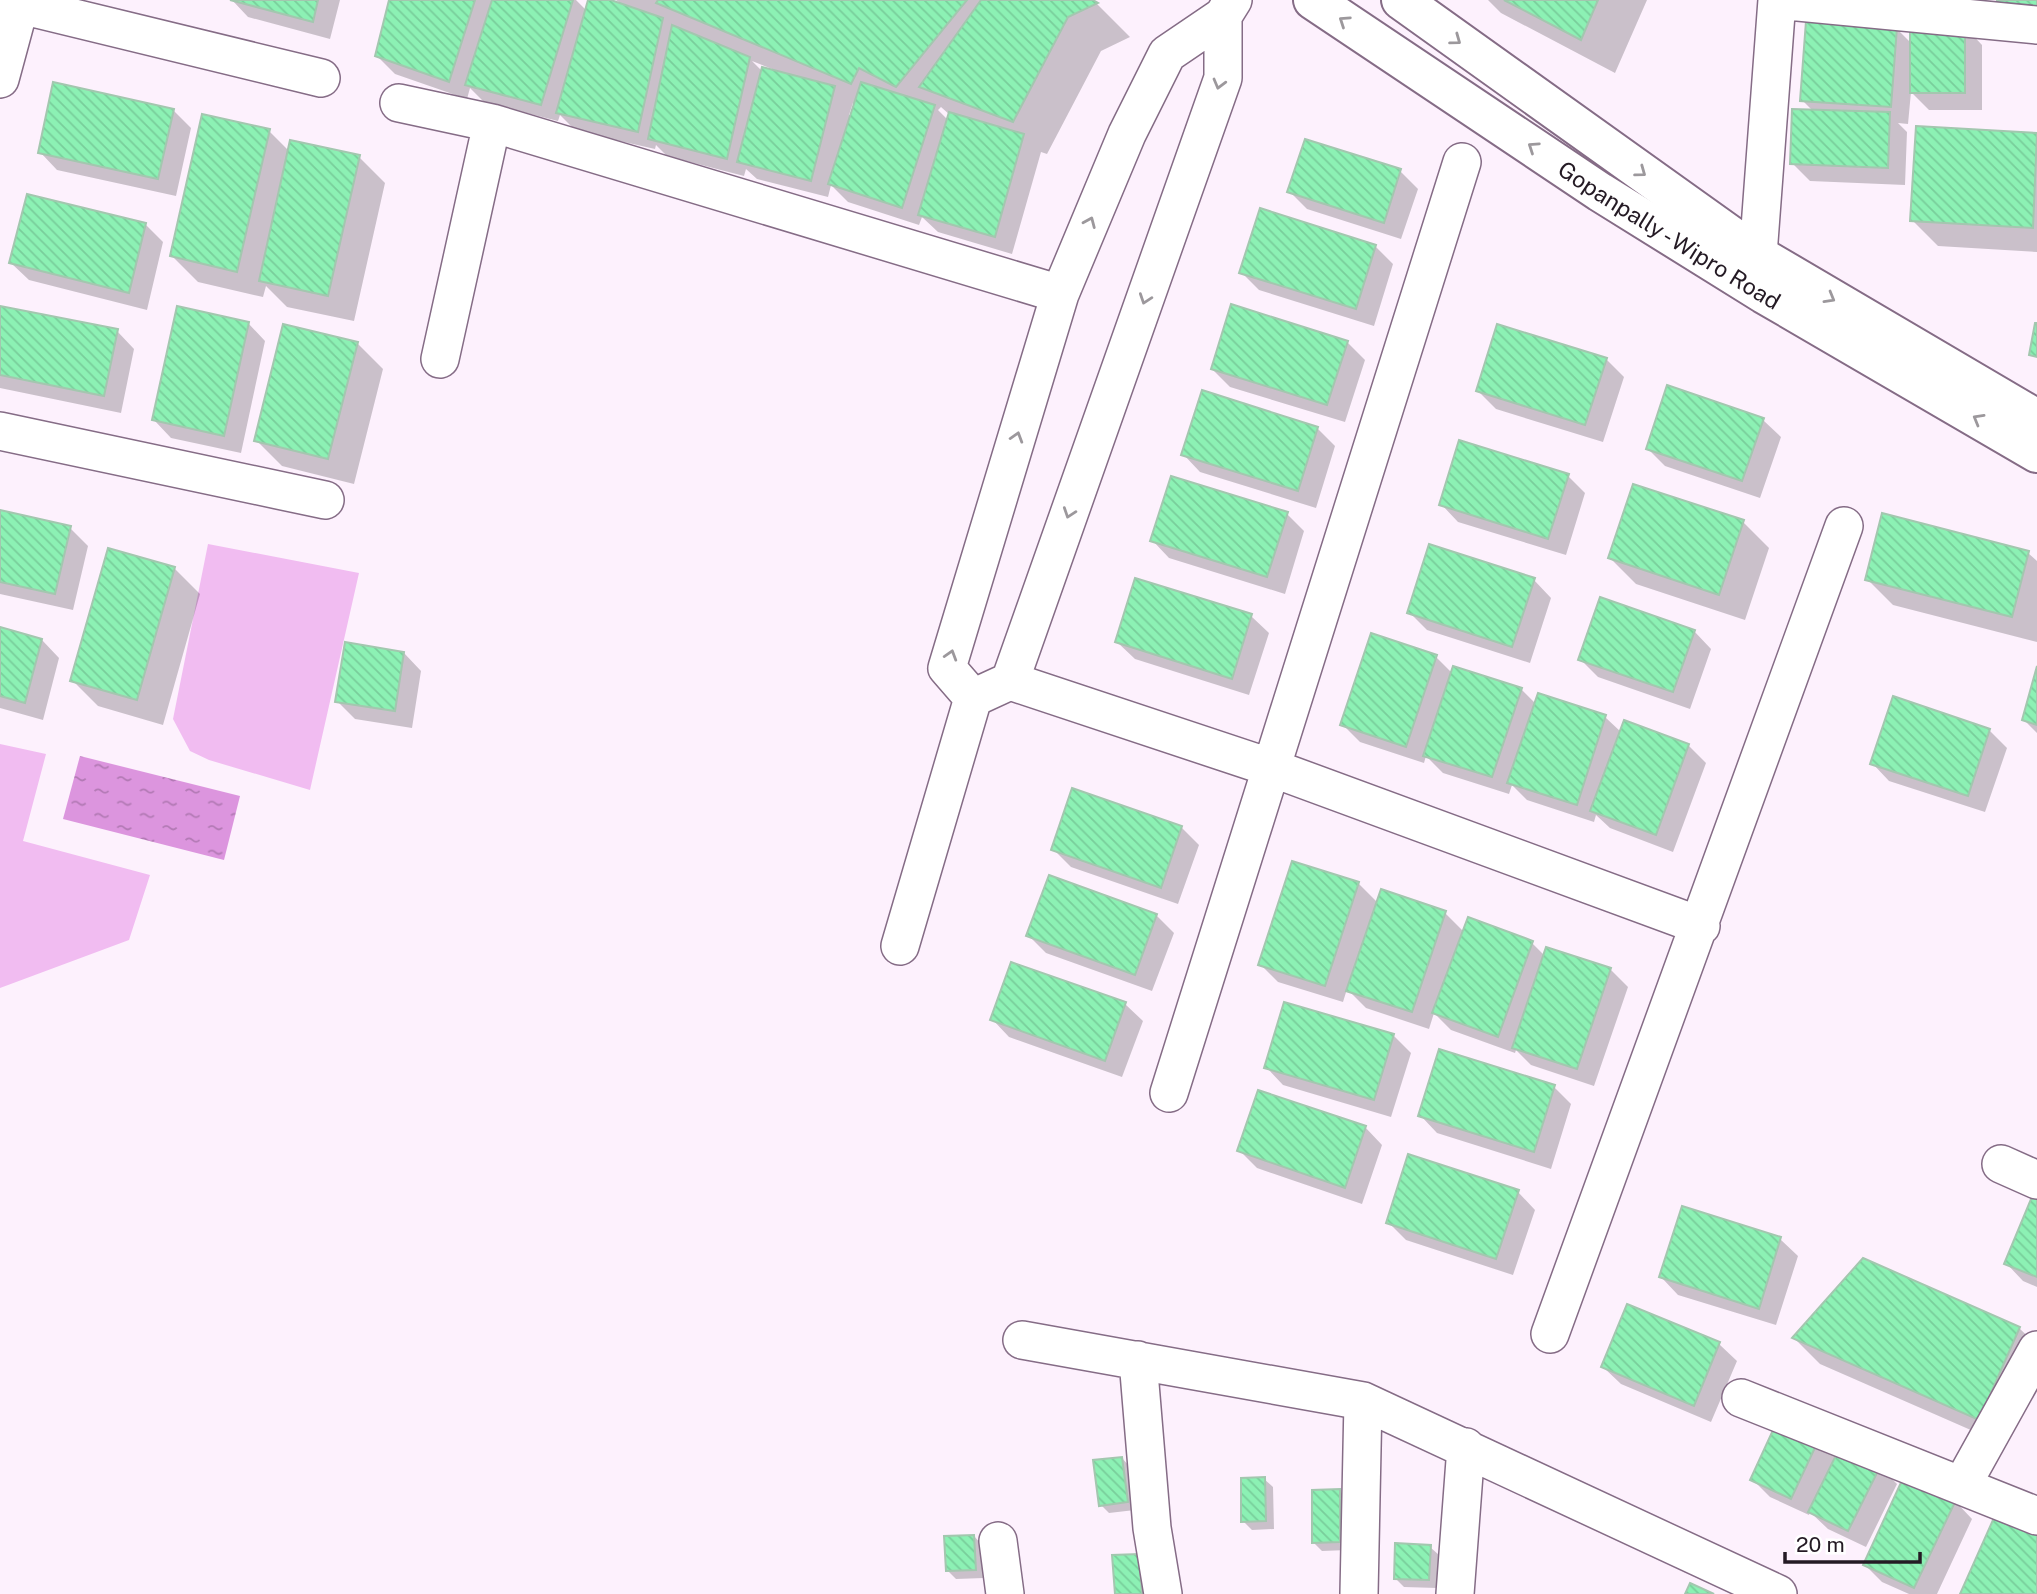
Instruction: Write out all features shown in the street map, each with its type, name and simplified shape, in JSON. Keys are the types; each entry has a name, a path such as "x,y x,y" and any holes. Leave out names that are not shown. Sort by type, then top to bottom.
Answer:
{"main road":[{"name":"Gopanpally - Wipro Road","path":"1313,0 1600,192 1764,294 2037,453"},
{"name":"Gopanpally - Wipro Road","path":"1401,0 1758,256 2037,419"}],"street":[{"path":"1758,256 1777,0 2037,24"},
{"path":"0,79 10,3 321,78"},
{"path":"973,698 947,667 1060,294 1127,134 1167,54 1228,8"},
{"path":"1010,681 1223,78 1228,8"},
{"path":"399,103 492,123 1060,294"},
{"path":"440,359 492,123"},
{"path":"1169,1093 1462,163"},
{"path":"0,431 325,500"},
{"path":"1550,1334 1701,926 1844,526"},
{"path":"900,946 973,698 1010,681 1272,768 1701,926"},
{"path":"2001,1164 2037,1180"},
{"path":"1022,1340 1363,1401 1778,1594"},
{"path":"1962,1485 2037,1350"},
{"path":"1138,1360 1152,1528 1163,1594"},
{"path":"1741,1398 2037,1516"},
{"path":"1359,1594 1363,1401"},
{"path":"1455,1594 1466,1447"},
{"path":"998,1541 1005,1594"}],"shaded area":[{"path":"208,544 359,573 310,790 209,760 190,751 173,719"},
{"path":"0,744 46,754 23,841 150,875 129,940 0,988"}],"water":[{"path":"80,756 240,796 224,860 63,819"}],"building":[{"path":"230,0 318,0 313,22"},
{"path":"389,0 475,0 449,82 375,56"},
{"path":"492,0 573,0 541,105 465,85"},
{"path":"588,0 611,0 663,18 638,132 556,113"},
{"path":"658,0 967,0 896,87 859,68 851,84 656,3"},
{"path":"981,0 1093,0 1098,3 1068,17 1013,122 919,87"},
{"path":"1504,0 1598,0 1581,40"},
{"path":"1997,0 2037,0 2037,19 1996,16"},
{"path":"1806,21 1897,27 1891,107 1800,101"},
{"path":"672,25 750,57 727,159 648,139"},
{"path":"1910,25 1965,25 1965,93 1910,93"},
{"path":"762,67 835,86 811,181 737,162"},
{"path":"53,82 174,109 158,179 38,153"},
{"path":"861,82 935,105 902,208 828,184"},
{"path":"1792,109 1890,112 1888,168 1790,164"},
{"path":"949,112 1024,134 995,237 918,215"},
{"path":"202,114 270,129 237,272 170,256"},
{"path":"1916,126 2037,133 2033,228 1910,221"},
{"path":"1305,139 1401,169 1384,223 1287,192"},
{"path":"290,140 360,155 328,296 259,281"},
{"path":"27,194 146,223 129,293 9,263"},
{"path":"1260,208 1376,245 1356,309 1239,273"},
{"path":"1231,304 1348,341 1327,405 1211,369"},
{"path":"0,306 118,329 104,396 0,375"},
{"path":"177,306 249,322 224,436 152,420"},
{"path":"2037,323 2037,357 2029,355"},
{"path":"283,324 358,342 328,459 254,441"},
{"path":"1497,324 1607,358 1585,425 1476,391"},
{"path":"1667,385 1764,418 1742,481 1646,449"},
{"path":"1202,390 1318,427 1298,491 1181,455"},
{"path":"1459,440 1569,474 1548,539 1439,505"},
{"path":"1171,476 1288,512 1267,577 1150,541"},
{"path":"1633,484 1744,520 1719,595 1608,558"},
{"path":"0,510 71,526 55,594 0,582"},
{"path":"1882,513 2029,551 2012,617 1865,580"},
{"path":"1429,544 1535,578 1512,647 1407,613"},
{"path":"108,548 175,567 137,700 70,681"},
{"path":"1135,578 1252,614 1232,679 1115,642"},
{"path":"1600,597 1695,630 1673,692 1578,660"},
{"path":"0,627 42,639 25,703 0,696"},
{"path":"1371,633 1437,655 1406,747 1340,725"},
{"path":"345,642 404,652 395,711 335,702"},
{"path":"1453,666 1522,688 1492,777 1423,756"},
{"path":"2037,666 2037,725 2022,720"},
{"path":"1538,693 1606,715 1577,805 1507,783"},
{"path":"1893,696 1990,729 1968,796 1870,764"},
{"path":"1624,720 1689,744 1656,835 1590,811"},
{"path":"1072,788 1182,826 1161,888 1051,850"},
{"path":"1292,861 1359,882 1325,986 1258,965"},
{"path":"1049,875 1157,914 1135,975 1026,936"},
{"path":"1381,889 1446,911 1412,1012 1346,991"},
{"path":"1468,917 1533,941 1498,1037 1432,1013"},
{"path":"1546,947 1611,968 1577,1069 1512,1048"},
{"path":"1011,962 1126,1002 1105,1061 990,1020"},
{"path":"1284,1002 1394,1034 1374,1100 1264,1068"},
{"path":"1439,1049 1555,1085 1534,1152 1418,1116"},
{"path":"1258,1090 1366,1126 1345,1188 1237,1151"},
{"path":"1408,1154 1519,1190 1496,1259 1386,1223"},
{"path":"2037,1188 2037,1277 2004,1264"},
{"path":"1682,1206 1781,1237 1759,1309 1659,1277"},
{"path":"1863,1258 2020,1327 1979,1420 1792,1338"},
{"path":"1627,1304 1720,1342 1694,1406 1601,1367"},
{"path":"1779,1417 1820,1437 1791,1499 1750,1480"},
{"path":"1841,1445 1881,1465 1848,1531 1808,1512"},
{"path":"1122,1457 1128,1502 1099,1506 1093,1460"},
{"path":"1904,1476 1956,1500 1914,1588 1863,1565"},
{"path":"1265,1477 1266,1521 1241,1522 1241,1478"},
{"path":"1340,1489 1340,1542 1312,1543 1312,1490"},
{"path":"1997,1511 2037,1528 2037,1594 1960,1594"},
{"path":"974,1535 976,1570 946,1571 944,1536"},
{"path":"1395,1543 1431,1545 1429,1580 1394,1579"},
{"path":"1139,1554 1142,1594 1115,1594 1112,1555"},
{"path":"1690,1583 1714,1594 1685,1594"}]}
